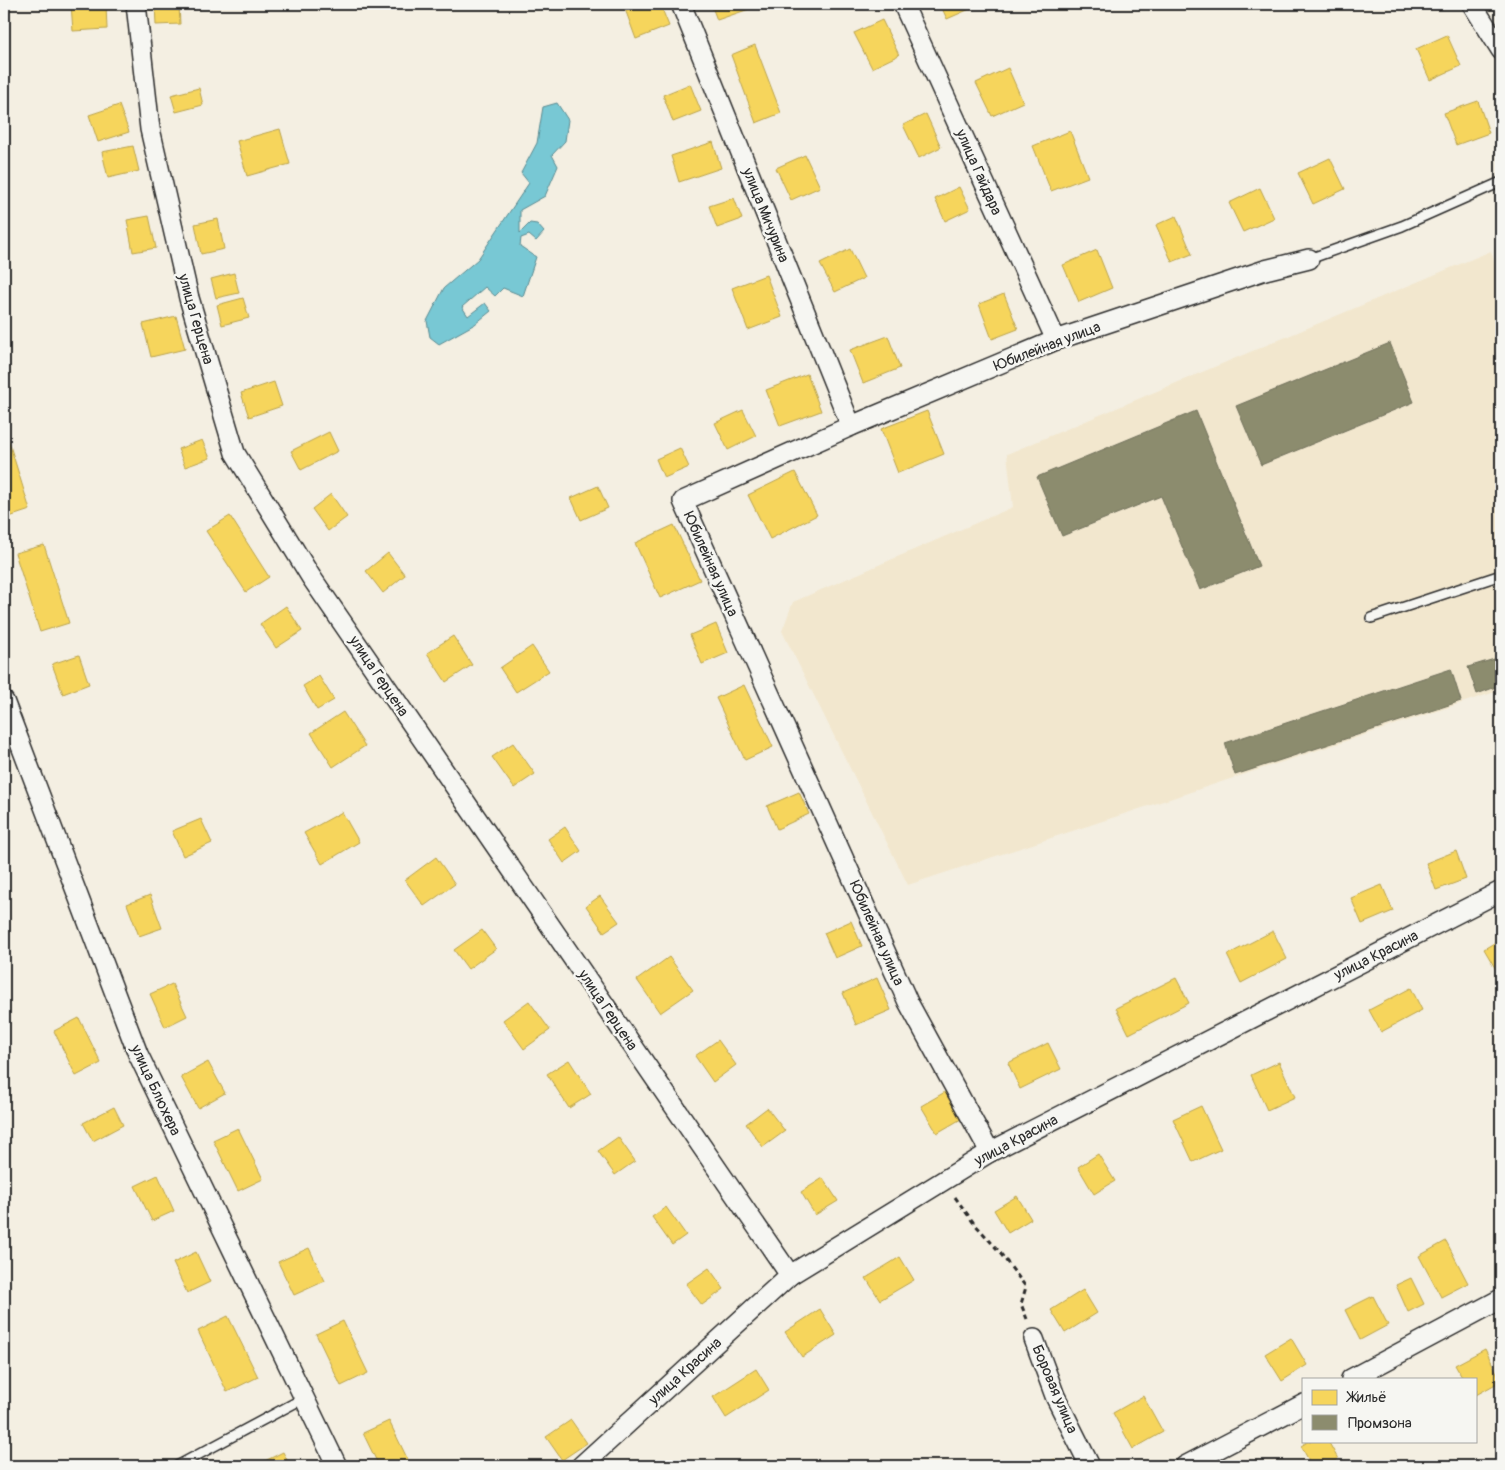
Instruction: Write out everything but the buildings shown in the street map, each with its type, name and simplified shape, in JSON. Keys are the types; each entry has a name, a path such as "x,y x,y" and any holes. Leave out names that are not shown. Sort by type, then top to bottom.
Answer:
{"street":[{"name":"улица Герцена","path":"136,4 150,129 189,298 235,453 311,577 790,1275"},
{"name":"улица Мичурина","path":"681,4 851,426"},
{"name":"улица Гайдара","path":"903,4 1056,340"},
{"path":"1472,4 1501,50"},
{"name":"Юбилейная улица","path":"990,1152 908,1002 683,502 851,426 1056,340 1265,270 1309,259"},
{"name":"улица Блюхера","path":"4,701 138,1054 337,1466"},
{"name":"улица Красина","path":"581,1466 790,1275 990,1152 1501,891"},
{"path":"1353,1378 1501,1299"},
{"name":"Боровая улица","path":"1034,1338 1056,1396 1090,1466"},
{"path":"1185,1466 1302,1405"}],"lane":[{"path":"1309,259 1402,226 1501,182"},
{"path":"1371,618 1501,574"},
{"path":"177,1466 304,1398"}],"path":[{"path":"943,1181 972,1222 997,1249 1026,1287 1021,1304 1034,1338"}],"shaded area":[{"path":"1491,251 1501,283 1501,690 908,885 782,631 793,602 1013,507 1007,454"}],"water":[{"path":"557,103 568,120 565,141 552,155 558,166 545,196 520,210 520,233 530,223 537,224 544,232 536,241 529,235 521,238 520,246 536,257 523,296 503,288 495,296 485,287 462,307 468,316 485,303 491,311 475,324 439,344 430,337 427,321 444,288 478,259 529,183 521,173 537,143 543,107"}]}
